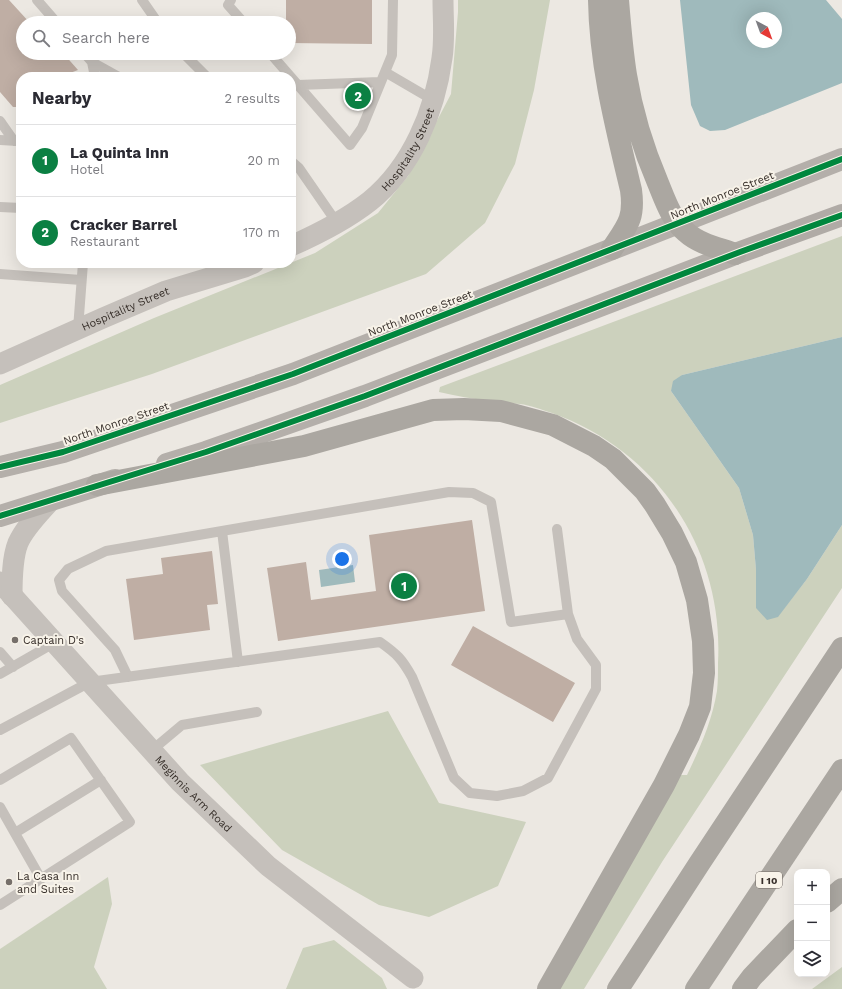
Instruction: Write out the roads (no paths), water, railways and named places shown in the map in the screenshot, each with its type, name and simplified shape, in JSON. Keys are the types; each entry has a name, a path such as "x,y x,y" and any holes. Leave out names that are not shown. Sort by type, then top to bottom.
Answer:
{"highway":[{"path":"599,0 601,39 605,72 611,105 632,190 633,204 633,211 628,223 612,249"},
{"path":"618,0 626,75 634,113 650,164 664,200 678,224 694,238 735,254 842,215"},
{"path":"96,485 304,446 433,410 464,409 500,411 553,425 594,446 612,459 645,491 672,533 686,562 697,600 703,642 704,673 700,708 689,735 664,785 548,989"},
{"path":"618,989 842,648"},
{"name":"I 10","path":"696,989 842,770"},
{"path":"830,899 842,889"},
{"path":"743,989 752,977 794,933"}],"main road":[{"name":"North Monroe Street","path":"0,467 63,452 293,374 842,159"},
{"path":"0,516 206,452 365,396 735,254"}],"street":[{"name":"Hospitality Street","path":"296,244 349,216 371,200 393,177 408,158 424,127 433,100 443,57 443,0"},
{"name":"Hospitality Street","path":"0,364 166,291 236,268"},
{"path":"6,589 12,572 18,544 26,531 51,500"},
{"name":"Meginnis Arm Road","path":"6,589 180,782 268,866 413,978"}],"lane":[{"path":"37,0 51,16"},
{"path":"142,0 153,16"},
{"path":"231,0 228,5 238,16"},
{"path":"296,83 350,145 362,128 392,55 393,0"},
{"path":"190,60 202,72"},
{"path":"276,60 287,72"},
{"path":"92,62 104,72"},
{"path":"92,62 95,72"},
{"path":"385,72 433,100"},
{"path":"298,85 380,82"},
{"path":"0,121 16,139"},
{"path":"0,140 16,141"},
{"path":"296,166 337,223"},
{"path":"0,207 16,208"},
{"path":"78,329 82,268"},
{"path":"0,274 81,280"},
{"path":"128,677 115,650 62,591 58,580 68,569 106,551 449,492 473,493 491,502 511,622 568,614"},
{"path":"0,730 90,682 380,642 395,652 404,663 412,677 454,778 470,793 497,796 523,791 548,778 596,689 596,666 578,639 568,614 557,529"},
{"path":"222,531 238,662"},
{"path":"0,674 54,643"},
{"path":"0,652 13,667"},
{"path":"151,751 182,725 257,712"},
{"path":"0,780 71,738 130,822 0,905"},
{"path":"15,833 101,780"},
{"path":"0,807 41,879"}],"water":[{"path":"680,0 826,0 842,19 842,83 725,130 710,131 700,126 691,105"},
{"path":"842,337 842,525 807,579 778,617 767,620 756,608 756,570 753,535 739,488 671,391 673,381 682,375"},
{"path":"353,565 355,582 321,587 319,570"}],"place":[{"name":"Cracker Barrel","path":"358,96"},
{"name":"La Quinta Inn","path":"404,586"},
{"name":"Captain D's","path":"15,640"},
{"name":"La Casa Inn and Suites","path":"9,882"}]}
